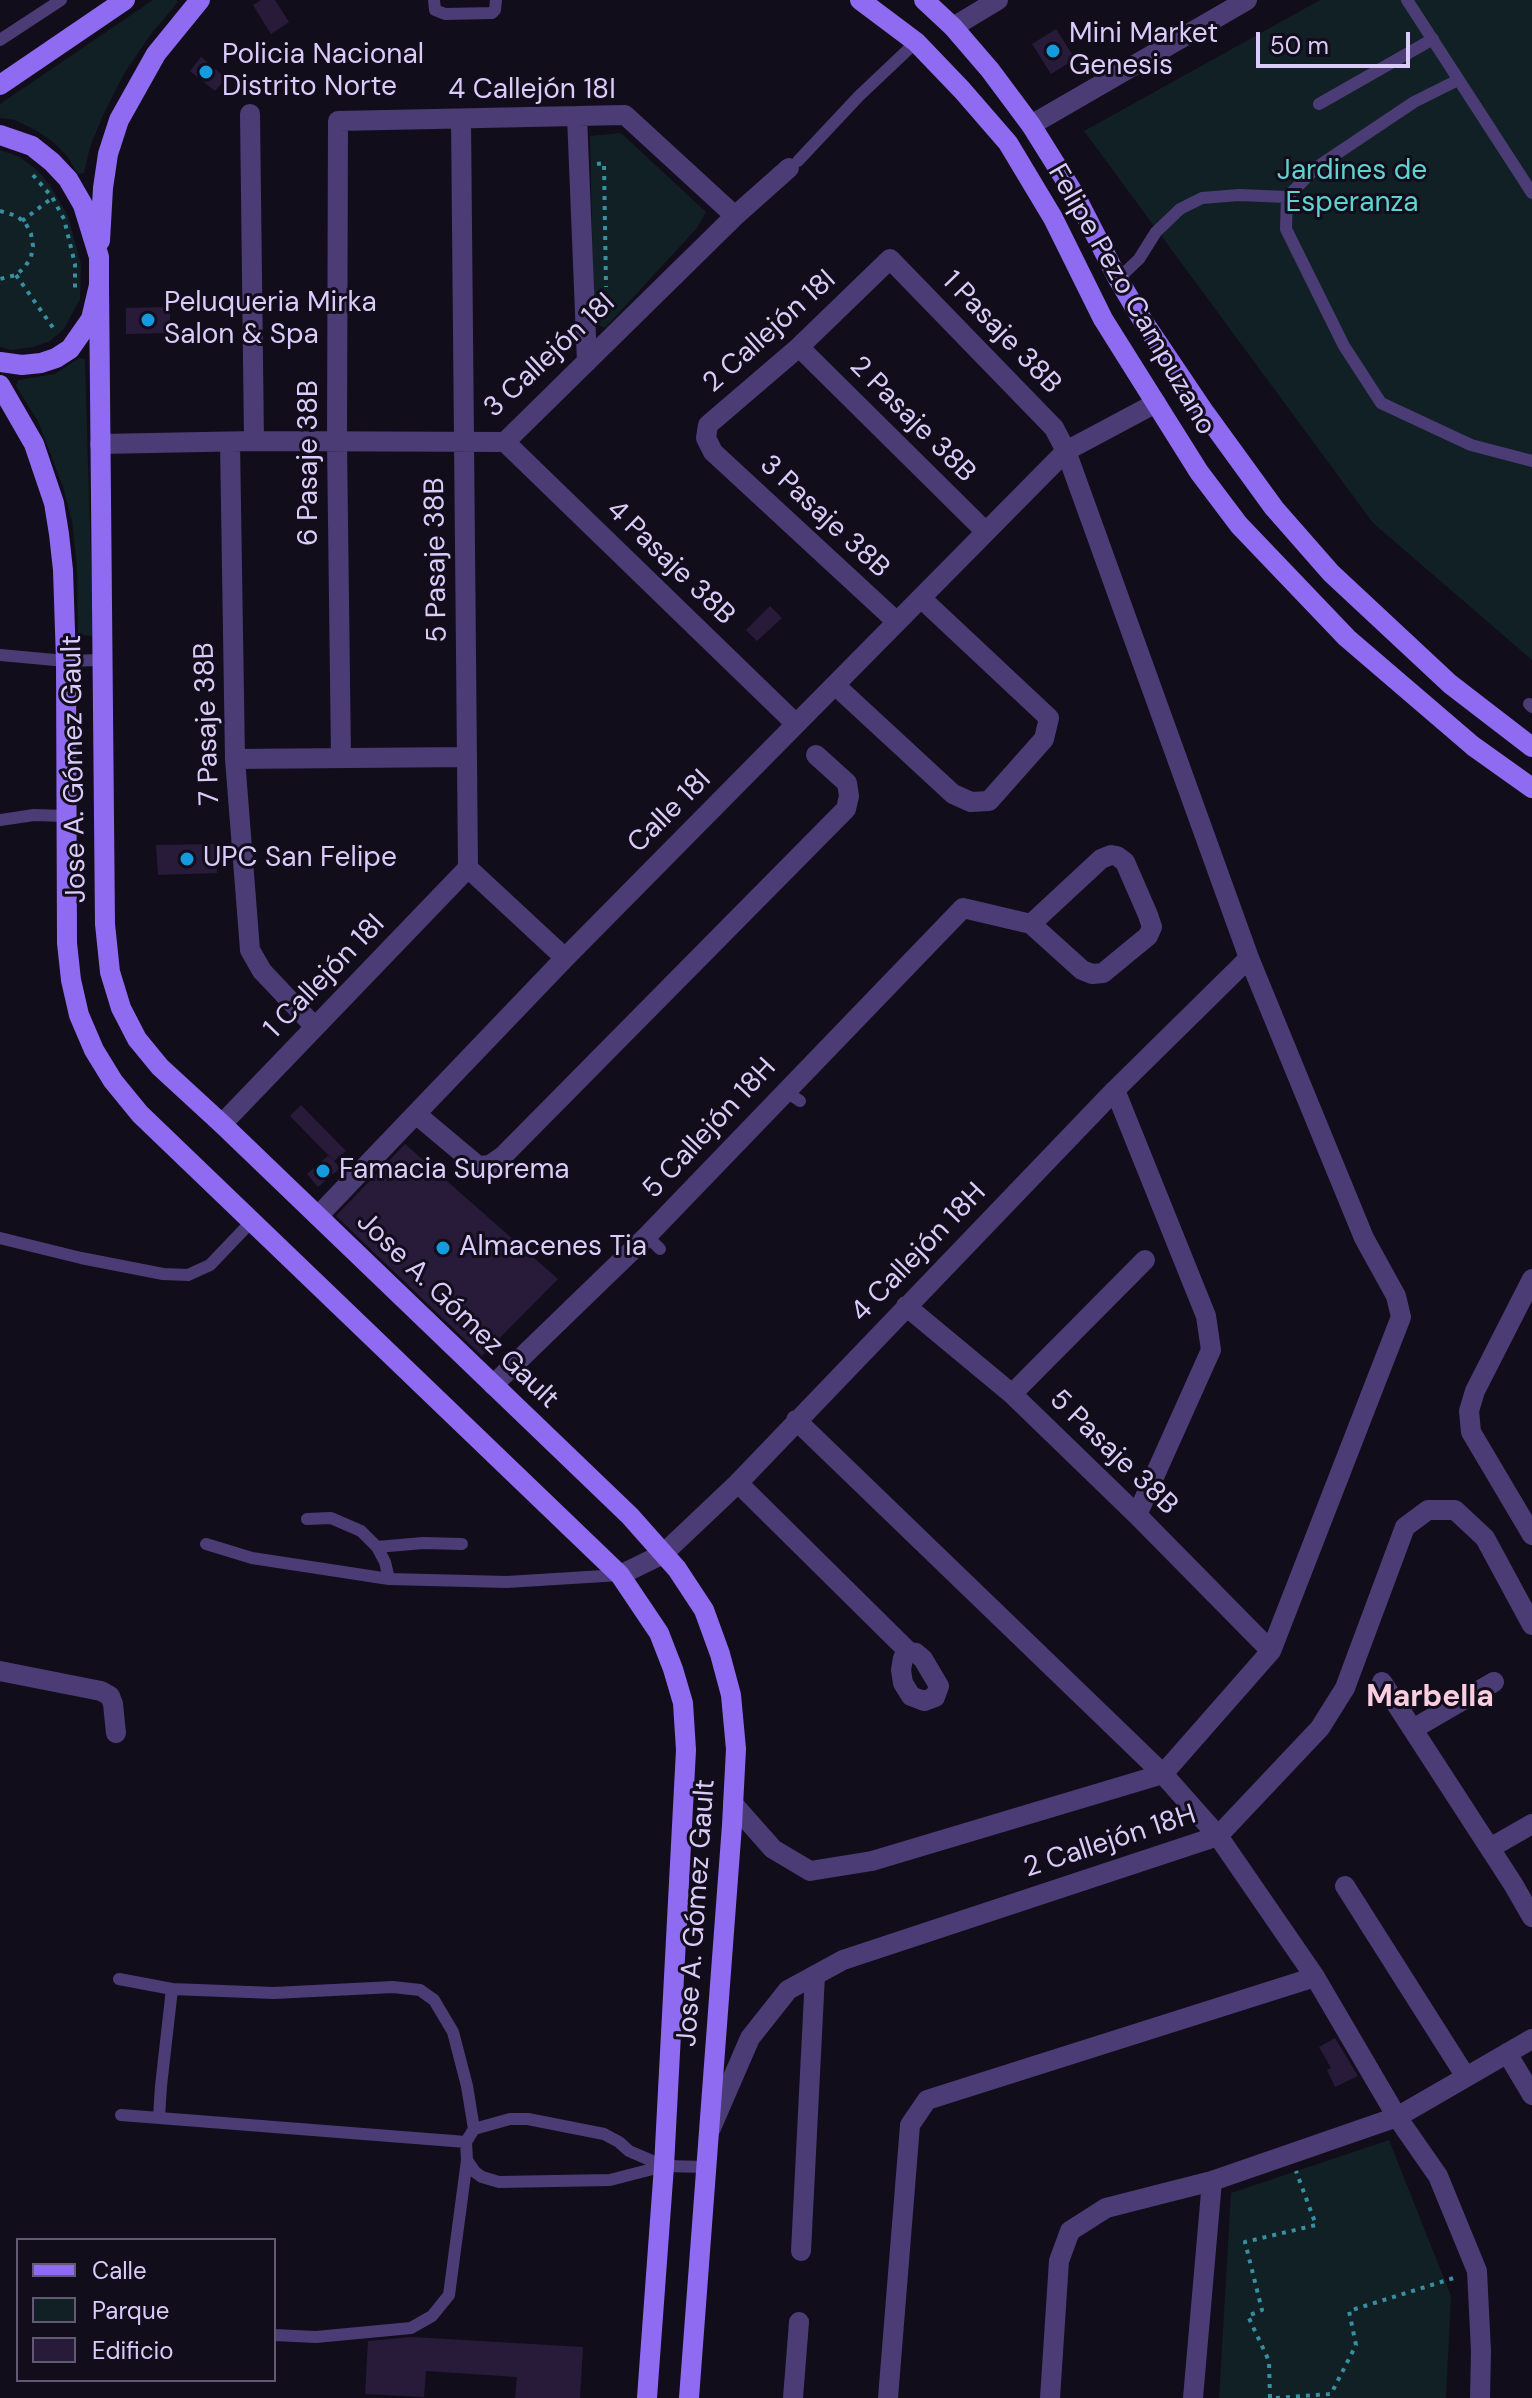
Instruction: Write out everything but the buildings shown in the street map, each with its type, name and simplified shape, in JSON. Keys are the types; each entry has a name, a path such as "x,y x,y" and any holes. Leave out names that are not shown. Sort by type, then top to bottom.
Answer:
{"main road":[{"path":"0,85 125,0"},
{"path":"99,257 103,188 108,154 119,120 156,54 200,0"},
{"name":"Felipe Pezo Campuzano","path":"860,0 916,42 1008,143 1053,218 1103,319 1199,472 1239,525 1347,638 1473,746 1532,788"},
{"name":"Felipe Pezo Campuzano","path":"924,0 953,27 990,70 1031,125 1076,197 1143,321 1274,508 1322,563 1450,684 1532,747"},
{"path":"0,135 32,146 68,179 83,205 99,257"},
{"name":"Jose A. Gómez Gault","path":"99,257 105,924 110,972 121,1008 137,1039 160,1067 630,1516 677,1569 704,1610 720,1654 731,1695 736,1749 689,2398"},
{"path":"0,362 22,365 41,363 70,349 91,319 99,285"},
{"name":"Jose A. Gómez Gault","path":"0,385 34,444 54,503 63,570 66,661 67,943 79,1015 94,1050 113,1081 140,1114 620,1575 659,1633 673,1669 683,1703 686,1750 664,2166 647,2398"}],"street":[{"path":"953,27 998,0"},
{"path":"1031,125 1247,0"},
{"path":"250,114 254,441"},
{"name":"4 Callejón 18I","path":"338,121 625,115 735,216"},
{"path":"577,116 587,362"},
{"name":"5 Pasaje 38B","path":"461,119 468,868"},
{"name":"6 Pasaje 38B","path":"338,121 337,442 341,758"},
{"name":"3 Callejón 18I","path":"100,444 505,442 735,216 793,164"},
{"name":"2 Callejón 18I","path":"713,452 706,438 708,425 799,347 890,259"},
{"name":"1 Pasaje 38B","path":"890,259 1054,428 1066,451 1249,958 1364,1238 1396,1296"},
{"name":"2 Pasaje 38B","path":"799,347 986,532"},
{"name":"Calle 18I","path":"318,1216 565,958 1066,451 1156,403"},
{"name":"7 Pasaje 38B","path":"230,442 235,759 250,950 262,971 315,1027"},
{"name":"4 Pasaje 38B","path":"505,442 796,724"},
{"name":"3 Pasaje 38B","path":"713,452 897,622"},
{"path":"835,685 953,794 971,802 989,801 1044,739 1049,718 921,598"},
{"path":"416,1114 478,1166 490,1165 503,1156 846,809 849,796 847,783 816,755"},
{"path":"235,759 467,757"},
{"path":"1111,855 1125,862 1152,927 1148,936 1103,973 1092,974 1082,970 1031,924 1101,859 1111,855"},
{"path":"468,868 565,958"},
{"name":"1 Callejón 18I","path":"222,1124 468,868"},
{"name":"5 Callejón 18H","path":"493,1385 654,1243 963,908 1031,924"},
{"name":"4 Callejón 18H","path":"620,1575 663,1554 738,1483 1115,1090 1249,958"},
{"path":"1115,1090 1206,1316 1211,1350 1137,1515"},
{"path":"1012,1394 1145,1260"},
{"path":"1532,1279 1475,1391 1469,1411 1471,1432 1532,1535"},
{"name":"2 Callejón 18H","path":"733,1804 773,1849 810,1871 872,1861 1163,1774 1271,1651 1399,1325 1400,1309 1396,1296"},
{"name":"5 Pasaje 38B","path":"906,1306 1012,1394 1271,1651"},
{"path":"796,1420 1163,1774 1218,1836 1315,1977 1397,2117 1438,2176 1477,2271 1480,2398"},
{"path":"738,1483 909,1652"},
{"name":"2 Callejón 18H","path":"708,2134 750,2038 788,1990 843,1960 1218,1836 1320,1728 1345,1688 1405,1527 1428,1510 1455,1510 1485,1538 1532,1625"},
{"path":"0,1671 101,1691 110,1696 113,1704 116,1733"},
{"path":"1382,1682 1532,1917"},
{"path":"1413,1729 1494,1682"},
{"path":"1490,1848 1532,1824"},
{"path":"1345,1886 1466,2077"},
{"path":"801,2251 815,1975"},
{"path":"888,2398 910,2125 927,2100 1315,1977"},
{"path":"1050,2398 1059,2261 1070,2231 1106,2208 1212,2181 1397,2117 1532,2039"},
{"path":"1507,2053 1532,2095"},
{"path":"1193,2398 1212,2181"},
{"path":"793,2398 799,2322"}],"lane":[{"path":"0,40 61,0"},
{"path":"434,0 435,10 445,14 492,13 496,0"},
{"path":"1407,0 1532,193"},
{"path":"1319,104 1433,39"},
{"path":"793,164 916,42"},
{"path":"1458,80 1414,102 1317,167 1287,197 1286,229 1344,346 1381,403 1471,445 1532,461"},
{"path":"1118,279 1139,259 1156,232 1191,203 1202,198 1239,195 1287,197"},
{"path":"0,655 66,661 101,660"},
{"path":"0,820 34,815 66,816"},
{"path":"0,1238 163,1274 188,1275 210,1265 252,1221"},
{"path":"307,1519 331,1518 361,1531 377,1547 389,1579"},
{"path":"206,1544 252,1558 389,1579 507,1582 620,1575"},
{"path":"377,1547 462,1544"},
{"path":"119,1979 172,1989 274,1993 393,1987 420,1990 434,2000 453,2032 474,2129 466,2142 467,2160 449,2295 432,2316 411,2328 316,2337 276,2335"},
{"path":"159,2117 172,1989"},
{"path":"121,2115 466,2142"},
{"path":"474,2129 510,2119 578,2128 604,2134 629,2151 664,2166"},
{"path":"467,2160 482,2177 499,2182 610,2180 664,2166 707,2167"}],"path":[{"path":"27,170 52,197 64,219 75,264 74,295"},
{"path":"22,221 52,197"},
{"path":"0,211 17,216 22,221 31,234 33,246 25,267 16,275 0,279"},
{"path":"16,275 56,332 48,337"},
{"path":"1289,2154 1316,2225 1245,2242 1262,2310 1248,2316 1269,2361 1273,2398 1331,2394 1356,2345 1349,2311 1477,2271"}],"green space":[{"path":"153,0 178,2 125,72 90,147 84,173 78,174 67,156 52,141 15,120 0,118 0,104"},
{"name":"Jardines de Esperanza","path":"1320,0 1532,0 1532,660 1373,523 1084,131"},
{"path":"621,133 706,212 697,228 605,328 594,323 590,136"},
{"path":"0,150 20,157 50,185 68,216 81,264 80,299 64,329 50,341 12,350 0,347"},
{"path":"79,358 85,359 93,636 78,635 77,568 72,521 63,487 38,421 16,386 18,380 55,374"},
{"path":"1389,2140 1451,2296 1446,2398 1219,2398 1231,2193"}],"place":[{"name":"Mini Market Genesis","path":"1053,51"},
{"name":"Policia Nacional Distrito Norte","path":"206,72"},
{"name":"Peluqueria Mirka Salon & Spa","path":"148,320"},
{"name":"UPC San Felipe","path":"187,859"},
{"name":"Famacia Suprema","path":"323,1171"},
{"name":"Almacenes Tia","path":"443,1248"}],"district":[{"name":"Marbella","path":"1430,1698"}]}
